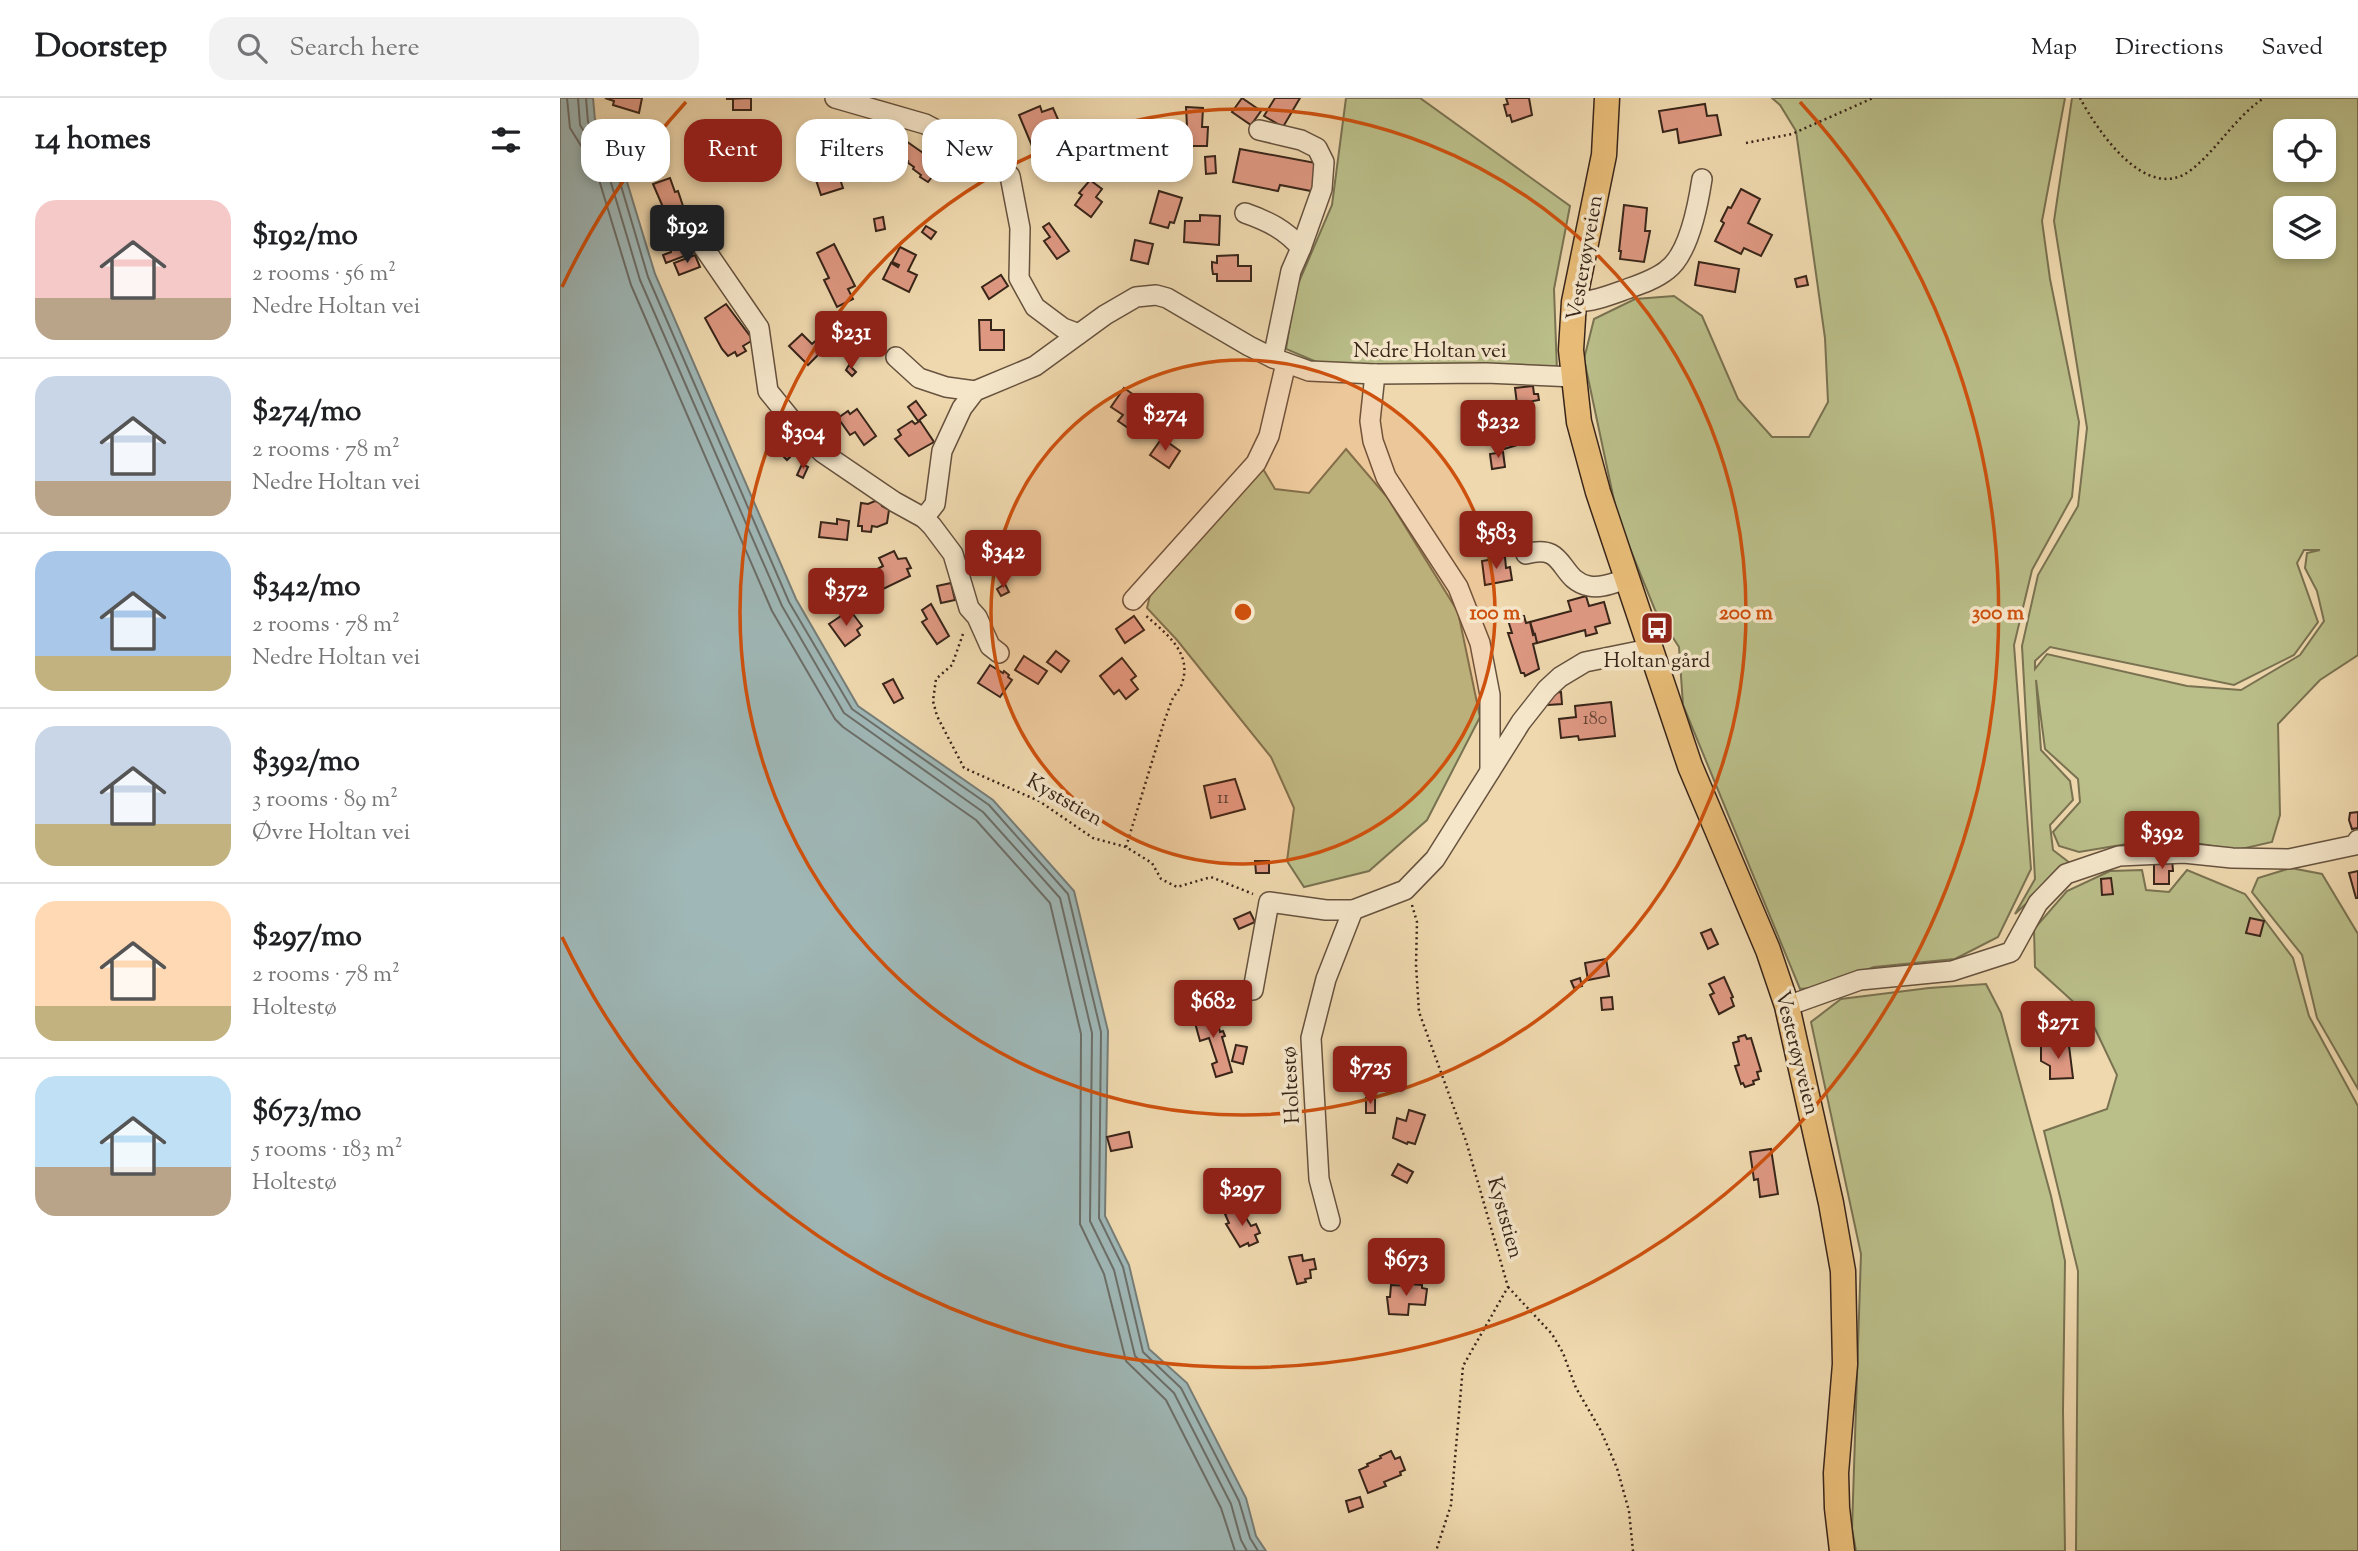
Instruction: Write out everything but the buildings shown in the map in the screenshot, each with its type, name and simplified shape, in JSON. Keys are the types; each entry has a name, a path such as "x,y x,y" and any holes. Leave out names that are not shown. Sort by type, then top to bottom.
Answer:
{"main road":[{"name":"Vesterøyveien","path":"1607,98 1604,155 1574,302 1571,350 1579,422 1598,492 1690,766 1768,950 1787,1006 1831,1203 1843,1271 1844,1364 1836,1473 1842,1551"}],"street":[{"path":"835,98 925,124 985,155 1010,176 1020,228 1019,278 1035,307 1063,328 1079,334"},
{"path":"1133,600 1256,463 1269,436 1291,271 1322,189 1324,162 1317,148 1301,140 1259,130"},
{"path":"1574,302 1607,296 1665,272 1674,265 1691,228 1702,179"},
{"path":"1245,213 1272,223 1292,237 1301,248"},
{"path":"702,245 759,328 768,391 798,428 823,453 895,502 925,518 944,539 953,554 970,608 990,646 999,653"},
{"name":"Nedre Holtan vei","path":"975,391 1035,366 1105,314 1136,297 1156,295 1167,298 1279,361 1309,371 1574,377"},
{"path":"896,357 919,378 946,387 975,391 962,408 942,452 935,504 925,518"},
{"path":"1376,374 1370,421 1373,440 1386,477 1458,587 1480,643 1490,695 1490,771"},
{"path":"1526,554 1539,550 1554,554 1573,577 1590,586 1600,587 1627,579"},
{"path":"1253,989 1269,902 1326,910 1353,910 1405,890 1435,859 1521,722 1547,689 1560,677 1585,662 1649,649"},
{"path":"1787,1006 1860,980 1952,971 2011,952 2038,903 2066,874 2119,856 2184,853 2232,858 2289,859 2355,845 2358,840"},
{"name":"Holtestø","path":"1330,1221 1319,1179 1311,1038 1325,979 1353,910"}],"path":[{"path":"1746,143 1792,134 1873,98"},
{"path":"2080,98 2097,129 2140,172 2165,180 2179,177 2192,169 2247,110 2264,98"},
{"path":"1126,847 1166,719 1182,684 1184,670 1183,655 1133,600"},
{"name":"Kyststien","path":"970,608 962,640 952,664 936,678 933,701 937,716 964,768 1039,801 1093,838 1126,847 1152,863 1161,879 1177,887 1211,877 1269,902"},
{"name":"Kyststien","path":"1405,890 1417,922 1419,1012 1466,1141 1508,1287 1463,1366 1451,1505 1436,1551"},
{"path":"1508,1287 1552,1334 1563,1353 1576,1388 1601,1431 1617,1468 1629,1511 1633,1551"}],"green space":[{"path":"1346,98 1420,98 1570,206 1554,289 1557,371 1319,363 1286,349 1295,291 1332,205"},
{"path":"1772,98 2065,98 2042,221 2050,279 2079,422 2072,497 2032,570 2014,645 2031,869 1998,937 1955,959 1874,967 1820,987 1800,989 1683,705 1679,647 1655,610 1618,519 1584,359 1594,319 1635,299 1674,296 1702,316 1738,399 1772,437 1809,437 1828,402 1825,338 1796,131 1780,105"},
{"path":"2072,98 2358,98 2358,655 2320,680 2278,724 2280,815 2272,842 2237,850 2201,844 2145,841 2079,852 2059,846 2053,832 2080,802 2078,779 2045,749 2036,680 2041,750 2070,781 2073,800 2050,825 2053,850 2070,863 2015,914 2035,879 2022,646 2038,575 2078,506 2087,428 2054,221","holes":["2304,550 2320,550 2307,553 2305,568 2317,591 2324,621 2300,655 2241,690 2187,686 2047,654 2035,669 2035,661 2050,647 2234,685 2294,655 2318,622 2297,563"]},
{"path":"1346,449 1387,497 1458,612 1480,717 1427,820 1369,871 1304,887 1287,861 1294,808 1271,757 1177,640 1147,608 1152,587 1263,469 1275,489 1309,493"},
{"path":"2291,868 2322,874 2358,934 2358,1089 2317,1018 2302,955 2252,892 2258,878"},
{"path":"2142,870 2146,890 2169,892 2187,870 2245,894 2293,958 2309,1016 2358,1106 2358,1551 2076,1551 2078,1271 2044,1131 2107,1109 2117,1075 2089,1016 2035,967 2034,929 2067,891 2110,871"},
{"path":"1986,984 2001,1013 2051,1196 2065,1261 2065,1551 1856,1551 1852,1529 1861,1254 1811,1022 1841,999"}],"water":[{"path":"560,98 593,98 595,119 581,119 581,182 627,182 655,274 796,599 858,706 993,800 1074,891 1108,1031 1105,1216 1129,1265 1149,1349 1187,1383 1246,1498 1256,1536 1266,1551 560,1551"}],"place":[{"name":"Holtan gård","path":"1657,628"}]}
